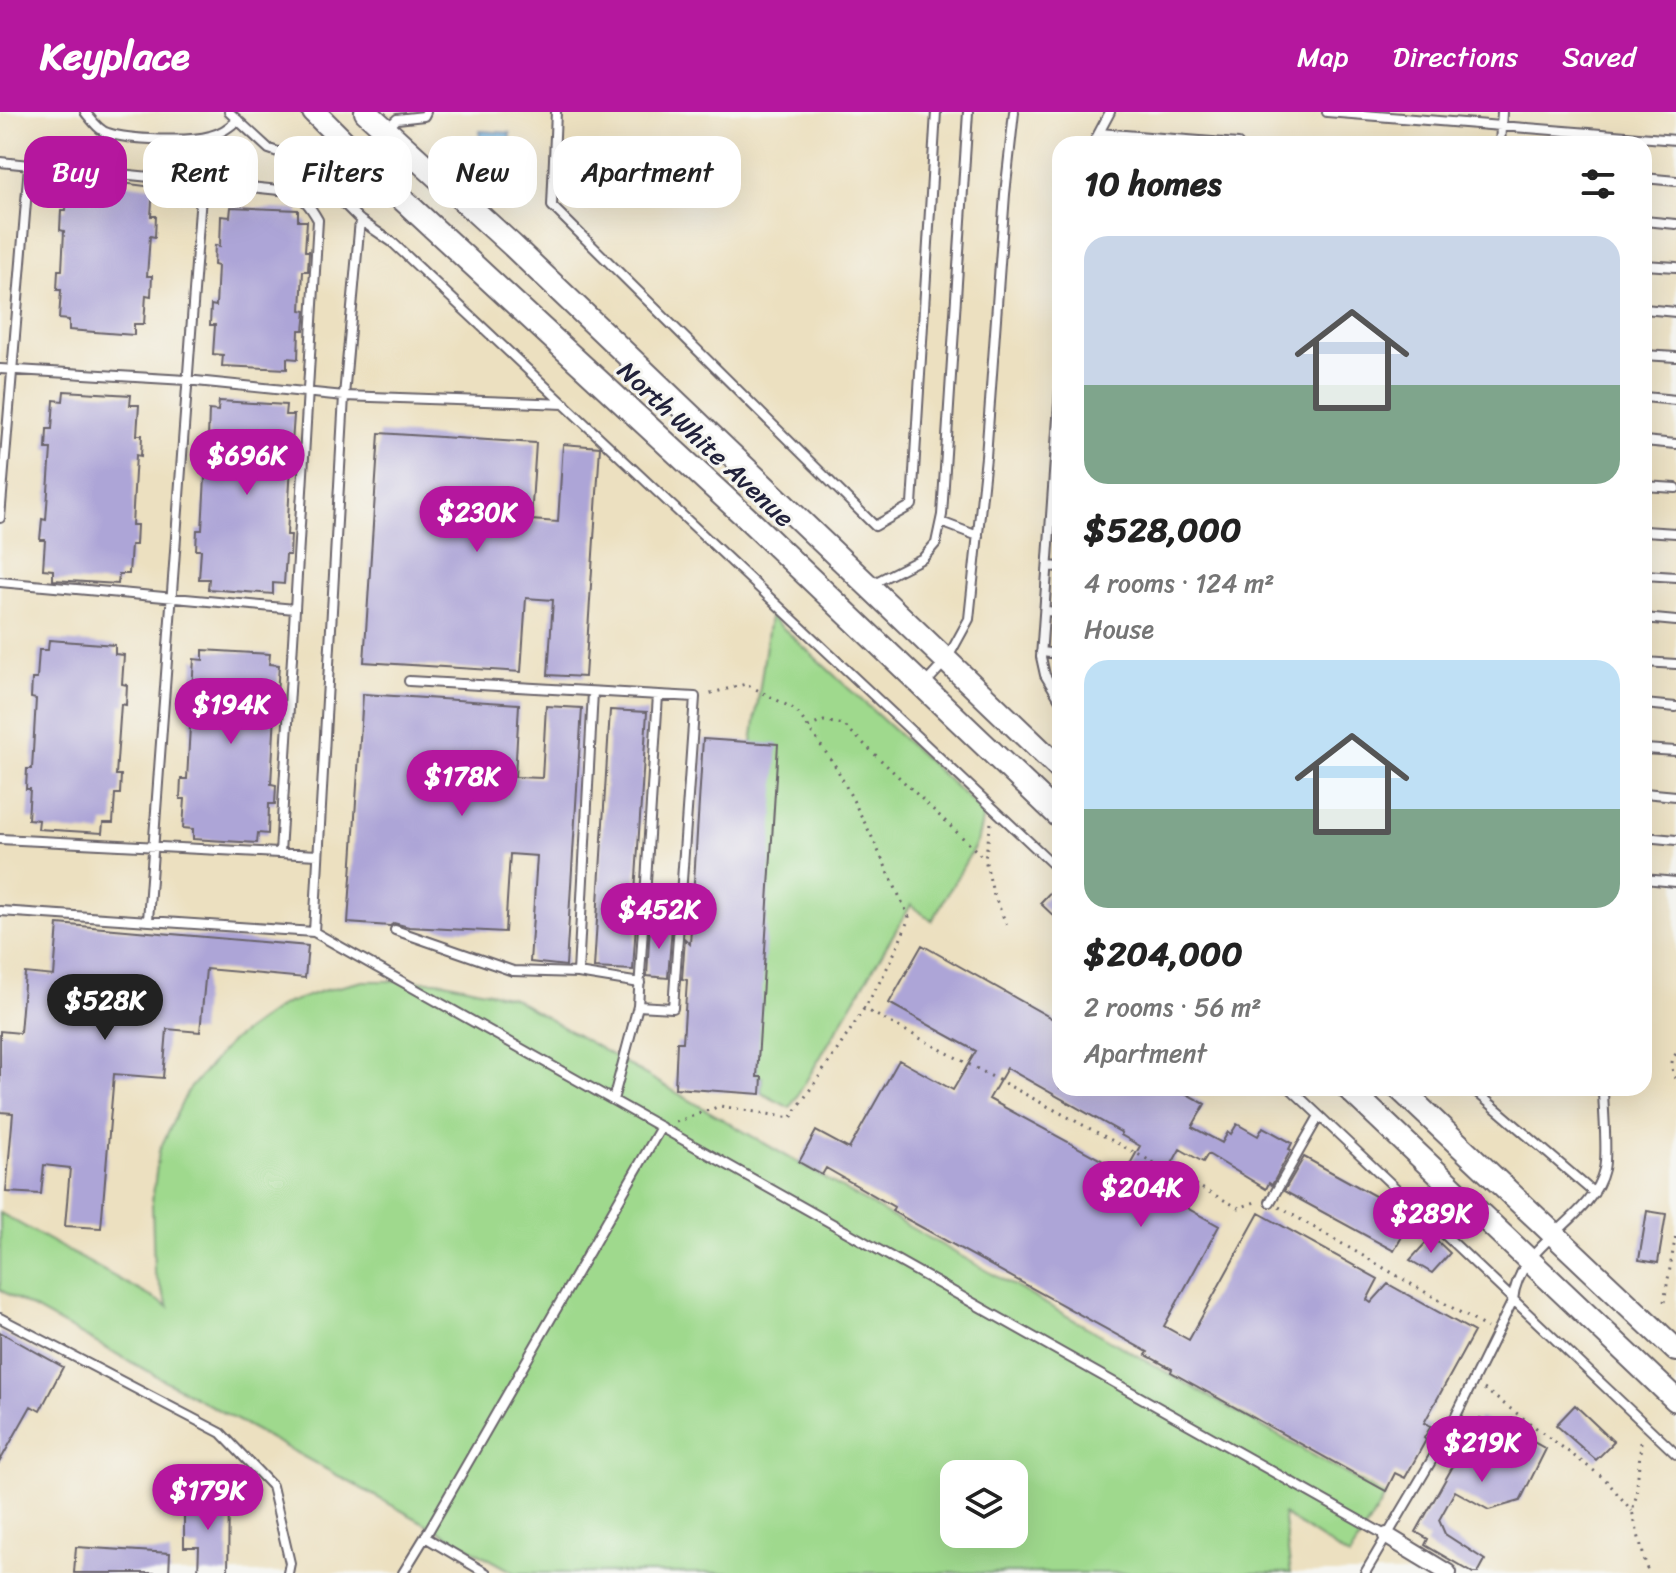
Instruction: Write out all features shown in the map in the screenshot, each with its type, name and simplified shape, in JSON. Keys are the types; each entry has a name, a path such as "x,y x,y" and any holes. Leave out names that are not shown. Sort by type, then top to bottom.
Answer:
{"main road":[{"name":"North White Avenue","path":"314,112 339,136"},
{"name":"North White Avenue","path":"366,112 393,120 513,246 1052,761"},
{"name":"North White Avenue","path":"412,208 485,274 537,327 748,519 1052,810"},
{"path":"1357,1096 1676,1400"},
{"path":"1407,1096 1676,1350"}],"street":[{"path":"1387,1536 1448,1573"}],"lane":[{"path":"85,112 105,133 151,138 194,139 211,136 225,131 238,120"},
{"path":"229,112 269,149 299,159 360,220 392,242 1052,863"},
{"path":"377,136 393,120 424,116 426,112"},
{"path":"556,112 552,206 875,526 912,505 936,112"},
{"path":"868,586 923,558 936,543 941,522 968,112"},
{"path":"922,688 946,661 969,619 986,457 1014,112"},
{"path":"1097,136 1110,112"},
{"path":"1327,112 1626,136"},
{"path":"1500,136 1502,112"},
{"path":"1099,133 1137,136"},
{"path":"1652,138 1676,140"},
{"path":"0,162 24,164"},
{"path":"1652,179 1676,181"},
{"path":"258,188 289,191 300,196 311,206 318,220 280,853"},
{"path":"0,518 25,208"},
{"path":"148,920 200,208"},
{"path":"314,932 344,396 360,220"},
{"path":"1652,222 1676,224"},
{"path":"1652,266 1676,267"},
{"path":"1652,310 1676,312"},
{"path":"1652,356 1676,357"},
{"path":"0,369 186,380 344,396 566,404"},
{"path":"1652,398 1676,400"},
{"path":"1652,442 1676,444"},
{"path":"1652,486 1676,488"},
{"path":"941,522 978,536"},
{"path":"1652,532 1676,533"},
{"path":"1052,541 1041,652 1045,675 1052,686"},
{"path":"1048,566 1052,566"},
{"path":"1652,576 1676,577"},
{"path":"0,582 295,609"},
{"path":"1045,611 1052,611"},
{"path":"1652,619 1676,621"},
{"path":"1041,652 1052,653"},
{"path":"1652,662 1676,664"},
{"path":"409,681 695,697 673,1008 638,1006"},
{"path":"578,973 593,692"},
{"path":"613,1100 638,1006 658,695"},
{"path":"1652,705 1676,707"},
{"path":"1652,750 1676,751"},
{"path":"1652,794 1676,796"},
{"path":"1652,838 1676,840"},
{"path":"0,839 318,855"},
{"path":"1652,880 1676,882"},
{"path":"0,911 314,932 1387,1536"},
{"path":"395,930 513,971 578,973 640,983"},
{"path":"1298,1096 1676,1454"},
{"path":"1481,1096 1594,1193"},
{"path":"1365,1573 1446,1436 1498,1333 1513,1300 1514,1287 1531,1259 1553,1233 1594,1193 1604,1168 1603,1096"},
{"path":"1270,1202 1319,1116"},
{"path":"403,1573 661,1127"},
{"path":"0,1318 221,1433 272,1486 290,1563 288,1573"},
{"path":"425,1537 486,1573"}],"path":[{"path":"661,1127 720,1106 791,1118 863,1008 909,917 836,767 796,710 746,684 695,697"},
{"path":"808,727 824,721 844,725 985,859"},
{"path":"993,808 985,859 993,893 1009,930"},
{"path":"863,1008 1239,1208 1265,1199 1498,1333"},
{"path":"1676,1054 1671,1070 1676,1080"},
{"path":"1664,1302 1676,1234"},
{"path":"1474,1381 1605,1479 1632,1511 1648,1573"},
{"path":"1632,1511 1641,1442"}],"green space":[{"path":"770,616 984,813 977,842 932,921 911,905 790,1108 761,1093 762,1077 757,1077 752,743"},
{"path":"363,981 440,981 511,997 1385,1496 1349,1557 1283,1514 1291,1573 515,1573 0,1290 0,1213 169,1307 154,1272 152,1202 159,1151 187,1092 229,1043 282,1005"}],"water":[{"path":"480,131 510,133 510,136 480,136"}],"building":[{"path":"127,184 143,186 143,208 152,208 151,216 156,216 155,237 150,236 147,276 152,276 151,296 146,295 144,324 134,324 134,335 69,330 69,320 59,319 61,290 57,290 58,270 62,270 64,231 60,230 61,210 127,208"},
{"path":"231,208 298,210 298,221 307,221 305,251 309,251 308,271 303,271 301,310 306,311 304,330 299,330 298,359 287,358 287,369 222,366 223,355 213,354 215,325 210,325 211,305 216,306 218,266 214,265 215,245 220,246 221,216 230,217"},
{"path":"64,391 131,395 130,405 139,405 137,435 142,435 141,456 136,455 132,525 137,525 136,545 131,545 129,574 119,574 118,584 53,580 53,570 43,569 45,540 40,540 42,519 46,520 51,449 46,449 47,429 52,429 54,400 63,401"},
{"path":"219,401 286,405 285,415 294,415 292,444 297,445 296,465 291,465 287,535 291,535 290,555 286,555 284,584 273,583 273,594 208,589 209,579 199,579 201,550 196,550 197,530 202,530 206,460 202,459 203,439 208,439 209,410 218,411"},
{"path":"379,433 536,443 531,520 558,522 563,444 600,447 585,677 548,675 553,600 526,598 521,672 364,662"},
{"path":"49,640 115,645 115,654 124,655 122,684 127,685 126,705 121,704 116,775 121,775 120,794 115,794 113,823 103,823 102,833 38,829 39,820 28,819 30,789 26,789 27,769 32,769 36,699 31,698 32,679 37,679 39,650 48,650"},
{"path":"203,650 270,654 269,664 279,665 277,694 282,695 281,714 275,714 271,784 276,785 275,804 269,804 268,834 258,833 257,843 193,839 193,829 183,828 185,799 180,799 181,779 187,779 191,709 186,709 187,689 192,689 194,659 203,660"},
{"path":"363,694 519,704 515,777 542,778 546,706 582,708 566,966 530,962 537,856 510,854 505,932 409,927 394,923 390,926 348,923"},
{"path":"610,710 647,712 633,923 636,923 633,970 594,968"},
{"path":"703,739 778,744 757,1077 762,1077 761,1094 675,1088 677,1042 683,1042 687,980 682,979 685,939 690,944"},
{"path":"1052,890 1052,914 1040,903"},
{"path":"58,924 308,946 305,978 206,969 200,1032 167,1029 163,1078 114,1074 101,1228 65,1226 70,1168 44,1165 41,1194 6,1192 13,1113 0,1112 0,1031 20,1033 25,973 54,976"},
{"path":"650,924 672,926 668,978 647,976"},
{"path":"922,945 1052,1018 1052,1093 1007,1068 989,1099 1125,1173 1140,1146 1057,1096 1190,1096 1205,1104 1192,1127 1222,1143 1237,1124 1258,1136 1263,1127 1292,1143 1272,1185 1269,1183 1266,1189 1208,1154 1203,1162 1180,1149 1162,1182 1165,1187 1191,1200 1187,1208 1219,1226 1164,1326 1189,1340 1259,1213 1378,1279 1367,1300 1371,1303 1388,1284 1474,1332 1424,1423 1431,1426 1405,1478 1395,1473 1386,1491 1171,1372 1172,1369 1146,1355 1148,1352 892,1211 894,1207 826,1168 822,1175 799,1162 816,1131 849,1149 899,1060 953,1090 976,1051 889,1003"},
{"path":"1304,1157 1413,1217 1394,1251 1284,1191"},
{"path":"1647,1211 1666,1214 1658,1263 1639,1260"},
{"path":"1432,1236 1450,1253 1432,1273 1410,1260"},
{"path":"0,1332 63,1367 40,1411 31,1406 0,1461"},
{"path":"1575,1405 1614,1442 1596,1460 1556,1425"},
{"path":"1480,1418 1501,1429 1503,1425 1546,1449 1520,1501 1489,1510 1455,1491 1439,1520 1445,1534 1485,1560 1478,1573 1473,1573 1425,1545 1428,1539 1416,1532"},
{"path":"184,1496 229,1499 228,1573 198,1573 199,1547 184,1547"},
{"path":"76,1547 170,1553 169,1573 74,1573"}]}
